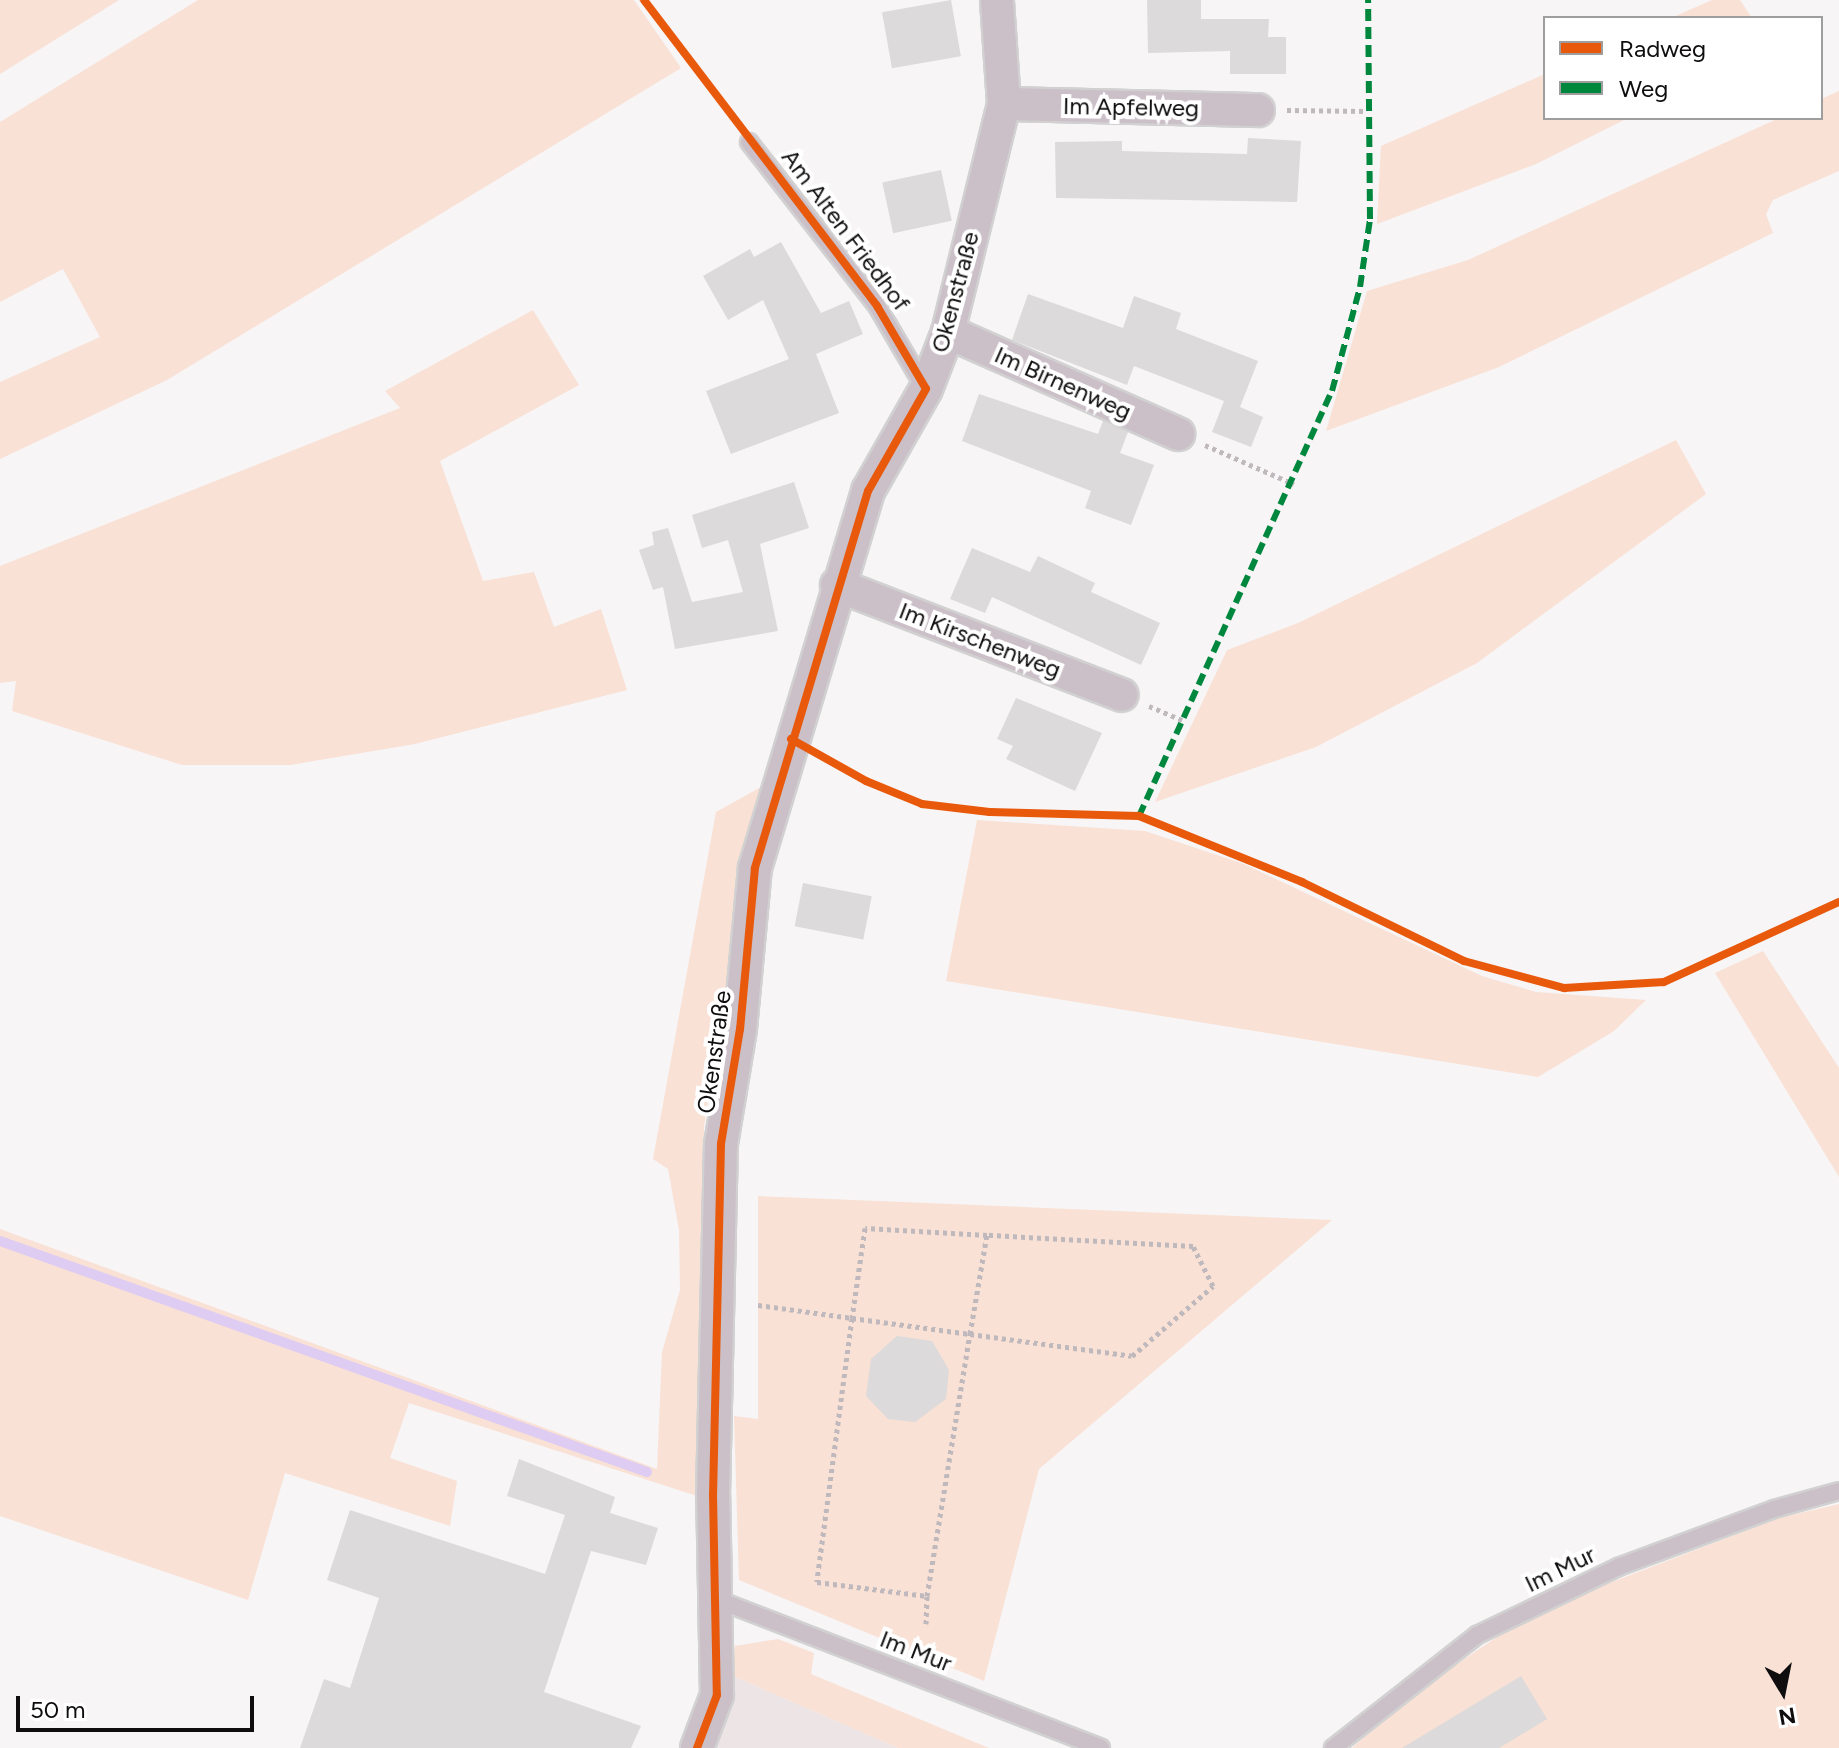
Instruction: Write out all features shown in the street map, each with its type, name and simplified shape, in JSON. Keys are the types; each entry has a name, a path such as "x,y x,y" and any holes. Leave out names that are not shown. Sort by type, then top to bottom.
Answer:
{"street":[{"name":"Okenstraße","path":"697,1748 717,1695 713,1598 721,1144 740,1029 755,868 837,585 868,491 926,389 948,332 1004,104 997,0"},
{"name":"Im Apfelweg","path":"1004,104 1258,110"},
{"name":"Im Birnenweg","path":"948,332 1178,434"},
{"name":"Im Kirschenweg","path":"837,585 1122,695"}],"lane":[{"name":"Am Alten Friedhof","path":"749,142 877,306 926,389"},
{"name":"Im Mur","path":"1333,1748 1477,1635 1618,1567 1774,1509 1839,1491"},
{"name":"Im Mur","path":"713,1598 1101,1748"}],"path":[{"path":"1258,110 1366,111"},
{"path":"1178,434 1294,484"},
{"path":"758,1305 852,1318 1132,1356 1213,1286 1193,1246 865,1228 852,1318 817,1582 927,1596"},
{"path":"926,1624 927,1596 987,1235"}],"shaded area":[{"path":"0,0 119,0 0,74"},
{"path":"198,0 634,0 681,68 167,380 0,459 0,382 100,337 63,269 0,302 0,122"},
{"path":"1712,0 1740,0 1751,16 1676,16"},
{"path":"1543,75 1543,120 1624,120 1536,164 1377,224 1381,146"},
{"path":"1839,91 1839,171 1773,200 1766,214 1773,233 1499,367 1326,431 1367,291 1468,260 1775,120 1823,120 1823,98"},
{"path":"533,310 579,385 440,461 483,581 534,572 554,627 601,609 627,690 415,744 290,765 182,765 12,711 16,681 0,683 0,566 400,408 385,391"},
{"path":"1676,440 1706,494 1477,663 1316,747 1155,802 1227,650 1298,623"},
{"path":"761,787 768,787 732,948 704,1127 697,1496 409,1403 390,1458 457,1481 450,1526 285,1473 248,1600 0,1516 0,1229 657,1469 662,1352 680,1290 679,1230 668,1169 653,1159 716,812"},
{"path":"977,820 1145,831 1244,864 1482,976 1536,992 1646,1000 1614,1031 1538,1077 946,981"},
{"path":"1763,951 1839,1068 1839,1177 1715,973"},
{"path":"758,1196 1332,1220 1039,1469 984,1681 739,1580 734,1416 758,1419"},
{"path":"1839,1504 1839,1748 1352,1748 1411,1695 1503,1633 1599,1587 1779,1518"},
{"path":"778,1639 814,1653 811,1674 989,1748 898,1748 733,1676 735,1646"},
{"path":"733,1676 898,1748 707,1748"}],"building":[{"path":"951,0 961,56 892,68 882,12"},
{"path":"1147,0 1201,0 1201,19 1269,19 1268,37 1286,37 1286,74 1230,74 1230,51 1148,53"},
{"path":"1248,138 1301,141 1297,202 1056,198 1055,142 1122,141 1122,151 1247,154"},
{"path":"941,170 952,221 893,233 882,182"},
{"path":"781,242 821,313 849,301 863,334 816,354 839,413 731,454 706,391 789,359 763,300 728,320 703,276 750,249 754,257"},
{"path":"1028,294 1123,328 1134,296 1181,313 1176,329 1258,361 1240,407 1263,417 1251,447 1212,432 1224,401 1134,366 1127,385 1012,340"},
{"path":"979,394 1098,434 1103,421 1128,432 1120,453 1154,465 1131,525 1085,508 1091,491 962,441"},
{"path":"794,482 809,528 760,544 778,631 675,649 663,587 653,590 639,550 654,545 652,532 668,528 692,602 743,592 728,540 702,548 692,515"},
{"path":"972,548 1030,572 1038,556 1095,583 1091,592 1160,623 1141,665 992,597 985,613 950,599"},
{"path":"1016,698 1102,733 1075,791 1006,759 1013,746 997,739"},
{"path":"803,883 872,896 863,940 795,926"},
{"path":"897,1336 932,1341 949,1370 946,1399 915,1422 888,1419 866,1396 871,1359"},
{"path":"519,1459 615,1497 610,1513 658,1528 646,1565 591,1551 544,1692 641,1726 631,1748 300,1748 324,1679 350,1688 379,1598 327,1580 350,1510 545,1574 565,1515 507,1496"},
{"path":"1521,1676 1547,1719 1499,1748 1402,1748"}],"waterway":[{"path":"0,1241 647,1472"}],"marked path":[{"path":"1139,816 1332,391 1360,287 1370,219 1368,0"}],"cycle path":[{"path":"644,0 877,306 926,389 868,491 755,868 740,1029 721,1144 713,1495 717,1695 697,1748"},
{"path":"791,739 866,781 922,804 990,812 1139,816 1302,882 1464,961 1564,988 1664,982 1839,902"}]}
